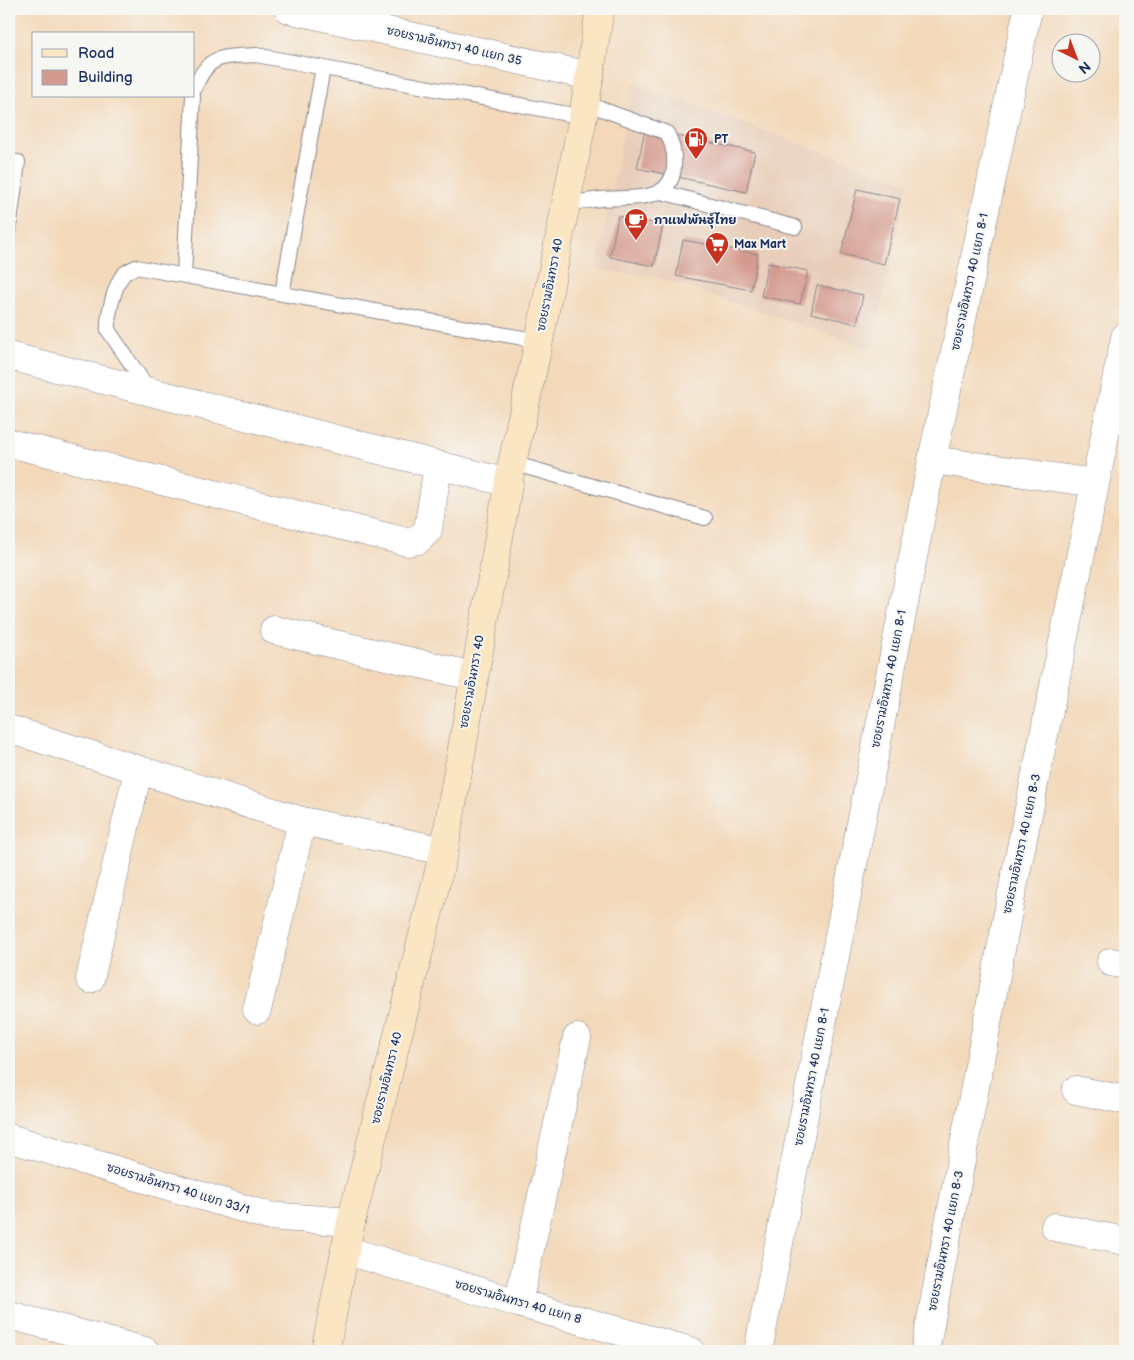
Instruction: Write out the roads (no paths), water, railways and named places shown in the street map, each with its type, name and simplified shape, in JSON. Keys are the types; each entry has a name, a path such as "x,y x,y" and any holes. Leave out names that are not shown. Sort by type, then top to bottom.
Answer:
{"street":[{"name":"ซอยรามอินทรา 40 แยก 35","path":"288,9 590,76"},
{"name":"ซอยรามอินทรา 40","path":"325,1351 351,1222 444,851 473,676 511,473 584,110 600,9"},
{"name":"ซอยรามอินทรา 40 แยก 8-1","path":"758,1351 932,460 1028,9"},
{"name":"ซอยรามอินทรา 40 แยก 8-3","path":"925,1351 1008,908 1125,337"},
{"path":"9,356 150,390 438,466 511,473"},
{"path":"9,443 408,542 418,540 428,530 438,466"},
{"path":"932,460 1096,483"},
{"path":"274,630 473,676"},
{"path":"9,729 138,771 302,820 444,851"},
{"path":"90,979 138,771"},
{"path":"257,1010 302,820"},
{"path":"518,1304 577,1038"},
{"path":"1076,1090 1125,1100"},
{"name":"ซอยรามอินทรา 40 แยก 33/1","path":"9,1138 268,1216 351,1222"},
{"path":"1055,1227 1125,1241"},
{"name":"ซอยรามอินทรา 40 แยก 8","path":"345,1250 518,1304 692,1351"},
{"path":"9,1315 145,1351"}],"lane":[{"path":"195,87 201,71 212,62 224,57 256,55 323,68 584,110 668,133 672,142 675,160 673,176 661,192 644,198 600,199 574,203 566,201"},
{"path":"282,294 323,68"},
{"path":"184,276 193,98"},
{"path":"9,229 18,162"},
{"path":"661,192 796,227"},
{"path":"150,390 108,330 108,322 117,287 126,272 136,267 539,341"},
{"path":"511,473 705,518"}],"place":[{"name":"PT","path":"696,160"},
{"name":"กาแฟพันธุ์ไทย","path":"636,241"},
{"name":"Max Mart","path":"717,265"}]}
